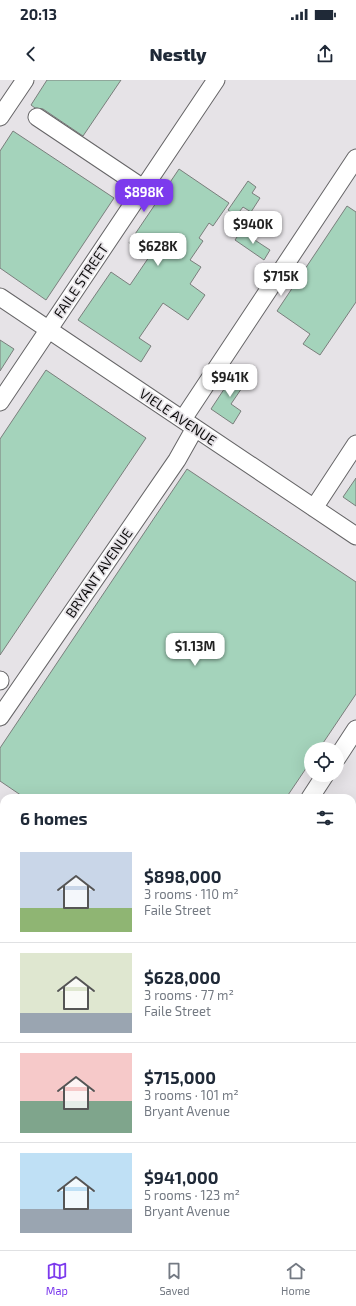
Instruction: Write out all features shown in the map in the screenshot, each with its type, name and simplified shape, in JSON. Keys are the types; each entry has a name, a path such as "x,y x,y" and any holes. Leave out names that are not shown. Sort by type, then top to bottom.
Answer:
{"street":[{"path":"0,117 25,80"},
{"name":"FAILE STREET","path":"0,402 216,80"},
{"path":"37,117 143,188"},
{"name":"BRYANT AVENUE","path":"0,717 177,460 189,424 356,158"},
{"name":"VIELE AVENUE","path":"0,297 356,536"},
{"path":"314,508 356,444"},
{"path":"344,747 356,729"},
{"path":"313,794 320,782"}],"building":[{"path":"47,80 121,80 83,136 43,109 35,108 31,105"},
{"path":"13,131 114,198 46,300 0,268 0,151"},
{"path":"179,169 229,203 213,226 209,223 199,238 203,241 190,260 201,267 190,284 205,295 188,320 163,303 139,338 151,346 141,362 78,320 111,272 130,285 149,257 129,243"},
{"path":"248,181 256,187 252,193 260,198 251,212 243,207 236,216 228,210"},
{"path":"347,206 356,212 356,302 320,355 303,344 310,334 277,311"},
{"path":"241,231 270,250 264,260 235,240"},
{"path":"0,340 14,349 0,371"},
{"path":"46,370 146,438 0,655 0,439"},
{"path":"236,371 248,379 231,404 241,411 233,424 211,409"},
{"path":"187,469 356,582 356,694 324,742 304,742 304,771 289,794 19,794 0,781 0,748"},
{"path":"356,478 356,506 343,497"}]}
